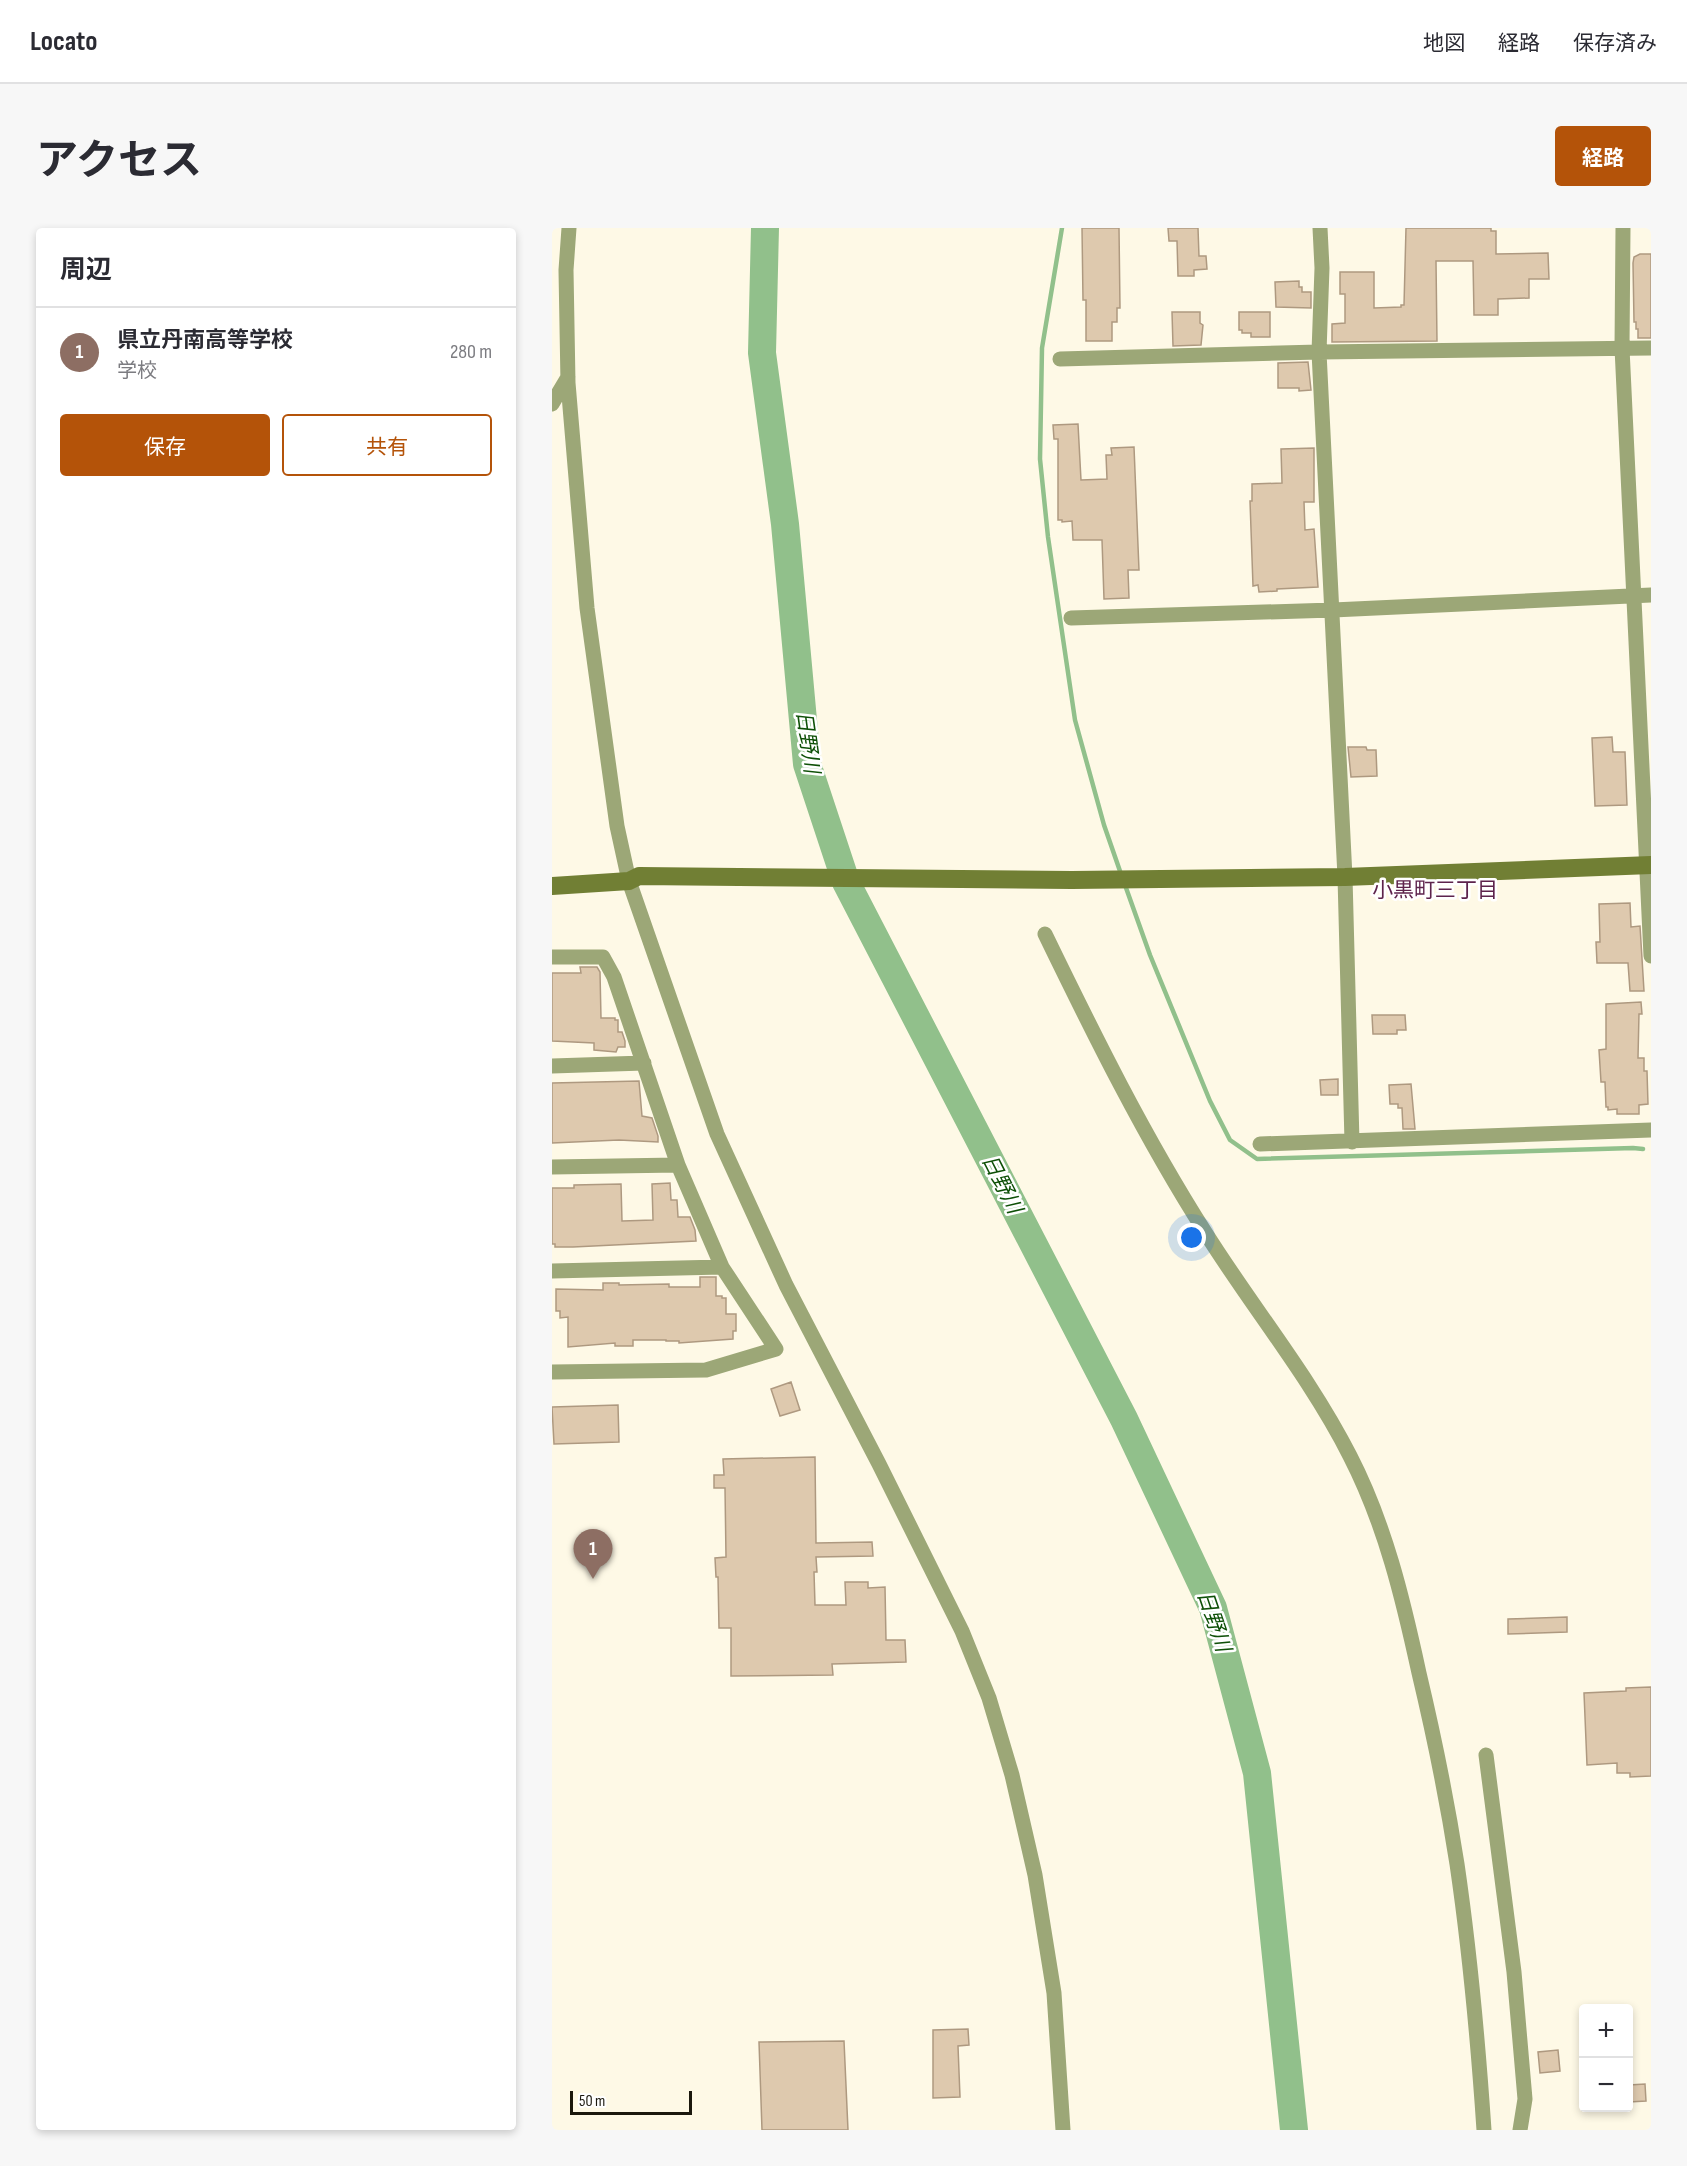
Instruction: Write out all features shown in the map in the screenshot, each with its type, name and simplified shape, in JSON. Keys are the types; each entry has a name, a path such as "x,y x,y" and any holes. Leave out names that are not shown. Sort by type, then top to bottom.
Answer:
{"street":[{"path":"569,228 566,270 568,377 587,608 617,826 717,1134 786,1285 962,1631 989,1698 1012,1775 1035,1875 1054,1993 1064,2130"},
{"path":"1320,228 1322,268 1319,352 1345,878 1352,1142"},
{"path":"1623,228 1622,348 1649,865 1651,956"},
{"path":"1060,359 1319,352 1651,348"},
{"path":"552,404 568,377"},
{"path":"1071,618 1333,610 1651,595"},
{"path":"552,886 634,879 1345,878 1649,865"},
{"path":"1045,934 1116,1080 1181,1195 1228,1269 1322,1407 1351,1456 1372,1504 1398,1585 1437,1751 1457,1863 1469,1954 1484,2130"},
{"path":"552,957 603,957 614,977 678,1165 722,1267 776,1349 706,1370 552,1372"},
{"path":"552,1066 644,1063"},
{"path":"1260,1144 1651,1130"},
{"path":"552,1167 678,1165"},
{"path":"552,1270 722,1267"},
{"path":"1485,1755 1514,1972 1525,2099 1520,2130"}],"building":[{"path":"1082,228 1119,228 1120,308 1117,308 1117,322 1112,322 1112,341 1086,341"},
{"path":"1168,228 1198,228 1199,256 1206,256 1207,269 1194,270 1194,276 1178,276 1177,241 1169,241"},
{"path":"1406,228 1491,228 1491,231 1496,231 1496,254 1548,253 1549,279 1529,279 1529,298 1498,299 1498,315 1474,315 1473,261 1436,261 1437,341 1332,342 1332,324 1345,323 1345,294 1340,294 1340,272 1374,272 1374,308 1404,305"},
{"path":"1640,254 1651,254 1651,338 1638,338 1638,329 1634,322 1633,263 1634,257"},
{"path":"1299,281 1302,292 1311,292 1311,308 1276,307 1275,282"},
{"path":"1172,312 1200,312 1200,323 1203,325 1201,345 1173,346"},
{"path":"1239,312 1270,312 1270,337 1251,337 1251,333 1242,333 1242,330 1239,330"},
{"path":"1308,362 1311,390 1278,388 1278,363"},
{"path":"1078,424 1081,480 1107,479 1106,455 1112,455 1111,448 1134,447 1139,570 1128,570 1129,598 1104,599 1102,540 1073,540 1072,521 1058,520 1058,439 1054,439 1053,425"},
{"path":"1314,448 1314,502 1304,502 1305,530 1314,529 1318,587 1259,592 1258,585 1253,586 1250,501 1252,501 1252,484 1282,483 1281,449"},
{"path":"1612,737 1613,752 1625,752 1627,805 1595,806 1592,738"},
{"path":"1348,747 1366,747 1367,750 1376,750 1377,776 1351,777"},
{"path":"1630,903 1631,927 1640,926 1644,991 1630,991 1628,963 1597,963 1596,942 1600,942 1599,904"},
{"path":"580,967 597,967 600,972 601,1018 618,1020 618,1032 622,1032 625,1041 625,1047 618,1047 616,1052 594,1050 594,1043 552,1041 552,973 581,973"},
{"path":"1641,1002 1638,1058 1644,1058 1644,1071 1647,1071 1648,1104 1639,1105 1639,1114 1617,1114 1617,1109 1608,1110 1606,1107 1605,1082 1601,1082 1599,1050 1606,1049 1606,1004"},
{"path":"1372,1015 1405,1015 1406,1030 1397,1030 1397,1034 1373,1034"},
{"path":"1338,1079 1338,1095 1321,1095 1320,1080"},
{"path":"639,1081 642,1116 652,1118 658,1142 619,1140 552,1143 552,1083"},
{"path":"1411,1084 1415,1129 1403,1129 1402,1108 1398,1108 1398,1104 1390,1104 1389,1085"},
{"path":"670,1183 671,1200 677,1200 678,1217 690,1217 696,1241 573,1247 555,1247 555,1244 552,1244 552,1188 621,1184 622,1221 653,1220 652,1184"},
{"path":"700,1277 716,1277 716,1296 726,1298 726,1314 736,1314 736,1331 733,1331 733,1339 679,1343 679,1341 666,1340 633,1340 633,1346 615,1346 615,1343 568,1347 568,1317 560,1318 560,1311 556,1311 556,1289 603,1290 603,1283 700,1287"},
{"path":"791,1382 800,1410 780,1416 771,1389"},
{"path":"618,1405 619,1442 554,1444 552,1407"},
{"path":"815,1457 816,1543 872,1542 873,1556 816,1557 815,1605 846,1605 845,1582 868,1582 868,1588 885,1587 886,1640 905,1640 906,1662 832,1664 833,1675 731,1676 731,1628 719,1628 718,1577 716,1577 715,1558 726,1557 725,1488 714,1488 714,1475 724,1475 723,1459"},
{"path":"1567,1617 1567,1632 1508,1634 1508,1619"},
{"path":"1651,1687 1651,1776 1630,1777 1630,1773 1617,1773 1617,1763 1587,1765 1584,1693"},
{"path":"968,2029 969,2045 958,2046 960,2097 933,2098 933,2030"},
{"path":"844,2041 848,2130 762,2130 759,2042"},
{"path":"1558,2050 1560,2071 1540,2073 1538,2052"},
{"path":"1645,2084 1646,2101 1633,2102 1633,2085"}],"waterway":[{"name":"日野川","path":"765,228 762,353 785,524 807,764 846,882 1124,1419 1213,1608 1257,1773 1294,2130"},
{"path":"1062,228 1042,348 1040,459 1048,537 1075,720 1104,825 1121,874"},
{"path":"1125,885 1150,955 1210,1101 1230,1140 1257,1159 1643,1149"}],"place":[{"name":"県立丹南高等学校","path":"593,1579"}],"district":[{"name":"小黒町三丁目","path":"1435,890"}]}
